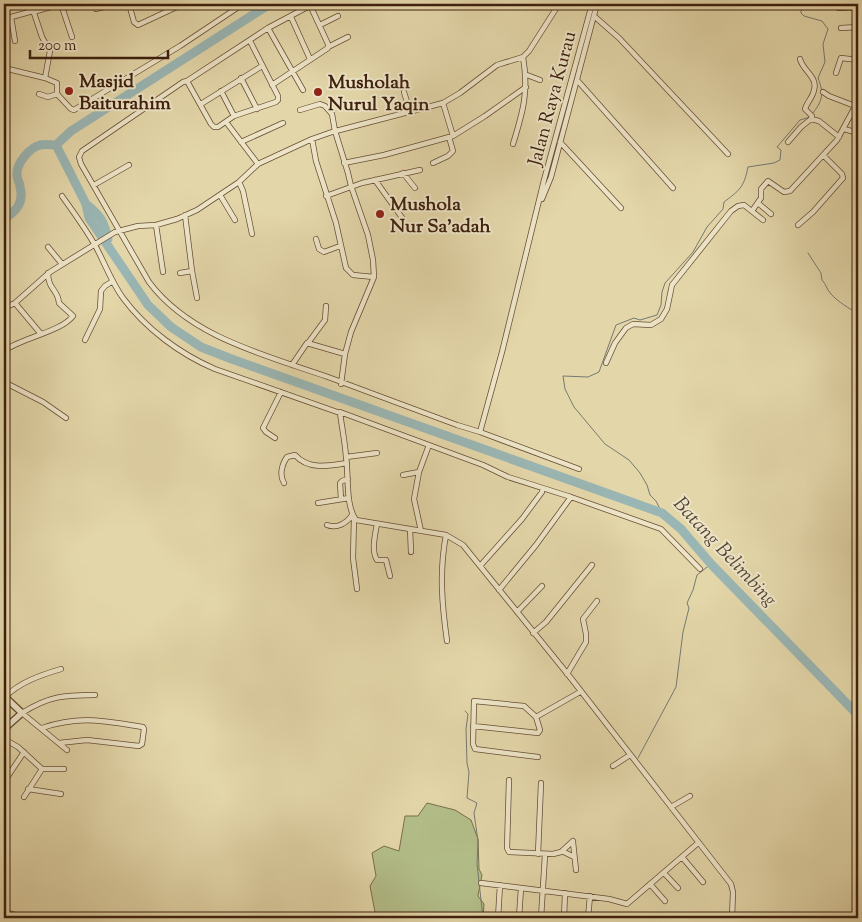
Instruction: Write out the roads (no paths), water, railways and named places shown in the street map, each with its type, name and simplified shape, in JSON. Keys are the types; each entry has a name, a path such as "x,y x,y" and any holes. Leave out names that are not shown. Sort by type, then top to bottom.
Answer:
{"street":[{"path":"31,4 42,37 50,51 45,78"},
{"path":"4,19 61,4 72,37"},
{"path":"96,9 114,4"},
{"path":"129,4 134,22 138,25 183,4"},
{"path":"5,48 5,68 57,83 57,94 71,110 74,110 180,46 243,4"},
{"name":"Jalan Raya Kurau","path":"118,231 138,226 156,225 196,210 239,182 258,164 312,139 335,131 443,103 465,90 497,65 523,57 529,51 559,4"},
{"name":"Jalan Raya Kurau","path":"540,200 592,4"},
{"path":"480,432 540,200 547,191 597,4"},
{"path":"328,47 311,5 268,28 183,82 82,151 79,157 81,164 118,231 159,296 178,313 197,326 222,339 341,384 480,432 579,469"},
{"path":"839,8 858,7"},
{"path":"320,25 338,16"},
{"path":"594,16 626,45 728,154"},
{"path":"11,17 15,41"},
{"path":"291,17 310,59"},
{"path":"841,28 858,27"},
{"path":"268,28 303,90"},
{"path":"272,84 293,72 328,47 348,37"},
{"path":"187,81 213,126 218,127 234,116 278,100 278,96 250,41"},
{"path":"512,144 523,112 526,75 523,57"},
{"path":"836,73 841,58 858,60"},
{"path":"800,59 802,66 813,77 815,84 812,96 806,105 807,112 839,137"},
{"path":"201,104 262,66"},
{"path":"526,75 540,80"},
{"path":"241,78 257,109"},
{"path":"577,80 673,188"},
{"path":"344,163 384,155 451,137 526,87"},
{"path":"221,91 234,116"},
{"path":"404,92 410,112"},
{"path":"752,211 761,198 761,189 768,182 784,192 789,192 824,155 844,129 857,104 829,96 823,92"},
{"path":"40,94 48,97 57,94"},
{"path":"433,163 448,156 453,150 443,103"},
{"path":"300,110 317,104 325,106 332,114 344,163 368,235 374,277 345,354 341,384"},
{"path":"788,142 812,117"},
{"path":"226,122 258,164"},
{"path":"241,142 283,123"},
{"path":"844,129 858,133"},
{"path":"312,139 316,161 336,223 344,264 348,271 353,274 374,277"},
{"path":"560,142 621,208"},
{"path":"798,225 813,212 843,178 842,174 824,155"},
{"path":"94,185 130,165"},
{"path":"326,196 351,186 420,170"},
{"path":"403,173 415,188"},
{"path":"375,180 403,219"},
{"path":"239,182 243,191 252,234"},
{"path":"220,195 235,220"},
{"path":"62,196 96,244 122,298 143,321 187,356 216,369 397,432 484,465 508,477 661,529 700,569"},
{"path":"758,203 771,214"},
{"path":"606,363 615,344 626,328 632,324 651,325 661,319 667,309 672,285 731,211 742,205 763,220"},
{"path":"185,215 197,298"},
{"path":"156,225 164,272"},
{"path":"4,308 15,303 48,273 118,231"},
{"path":"316,239 319,249 324,252 340,246"},
{"path":"48,247 62,264"},
{"path":"180,273 192,271"},
{"path":"4,351 15,343 41,334 73,316 59,303 58,296 49,285 48,273"},
{"path":"85,340 100,308 101,291 113,280"},
{"path":"15,303 41,334"},
{"path":"292,365 325,320 326,306"},
{"path":"308,343 319,348 345,354"},
{"path":"4,382 43,402 66,418"},
{"path":"275,438 263,428 281,392"},
{"path":"340,412 347,464 349,498 353,516 353,558 357,589"},
{"path":"421,531 414,499 429,445"},
{"path":"346,457 377,453"},
{"path":"284,483 281,476 288,457 294,455 301,462 313,466 347,464"},
{"path":"402,475 420,472"},
{"path":"341,499 340,483 348,479"},
{"path":"480,566 522,519 542,492 542,488"},
{"path":"499,590 536,545 571,497"},
{"path":"318,503 349,498"},
{"path":"353,516 357,521 446,535 464,545 731,884 733,892 732,918"},
{"path":"327,525 332,527 340,525 353,516"},
{"path":"377,524 374,542 375,558 377,560 386,560 390,576"},
{"path":"410,529 411,552"},
{"path":"446,535 441,601 447,641"},
{"path":"533,633 546,622 592,565"},
{"path":"517,612 542,586"},
{"path":"567,674 586,642 583,619 597,601"},
{"path":"6,696 17,687 40,675 61,669"},
{"path":"4,687 6,696 67,750"},
{"path":"536,717 580,692"},
{"path":"4,727 22,712 38,703 62,696 95,696"},
{"path":"473,726 538,733 540,730 536,717 528,709 520,705 474,701 472,744 475,749 538,757"},
{"path":"42,728 64,721 83,719 143,726 144,729 142,744 139,746 87,740 59,743"},
{"path":"4,739 24,752 42,769 64,769"},
{"path":"4,782 24,752"},
{"path":"613,766 630,755"},
{"path":"24,797 42,769"},
{"path":"508,780 508,851 511,853 557,854 573,842 576,870"},
{"path":"538,854 541,783"},
{"path":"28,789 61,794"},
{"path":"671,807 690,796"},
{"path":"481,883 565,892 627,904 698,843"},
{"path":"562,851 574,857"},
{"path":"541,918 545,855"},
{"path":"682,857 703,882"},
{"path":"664,872 678,888"},
{"path":"650,884 665,902"},
{"path":"498,918 500,885"},
{"path":"519,918 521,888"},
{"path":"564,918 565,892"},
{"path":"588,918 590,896"},
{"path":"4,912 26,918"}],"waterway":[{"path":"4,219 13,213 20,202 21,192 17,171 21,161 32,149 40,145 56,145 71,131 270,4"},
{"name":"Batang Belimbing","path":"801,4 801,13 804,16 822,21 828,29 823,44 825,62 818,78 822,93 820,101 812,114"},
{"name":"Batang Belimbing","path":"662,513 656,501 650,495 640,473 629,460 605,444 574,407 565,389 563,376 588,377 599,372 616,325 634,318 640,320 657,315 665,283 693,252 707,227 723,209 724,202 740,188 748,167 774,163 780,160 781,150 777,147 800,120 810,117"},
{"path":"56,145 86,204 89,218 148,305 171,327 201,347 229,358 662,513 681,529 711,564 858,715"},
{"path":"86,204 101,219 108,239"},
{"path":"808,253 821,273 822,280 834,297 858,314"},
{"path":"638,758 676,687 683,632 689,608 687,603 697,575 711,564"},
{"path":"465,711 468,714 466,729 469,772 467,798 477,803 474,813 478,841 477,864 483,918"}],"place":[{"name":"Masjid Baiturahim","path":"69,91"},
{"name":"Musholah Nurul Yaqin","path":"318,92"},
{"name":"Mushola Nur Sa'adah","path":"380,214"}]}
